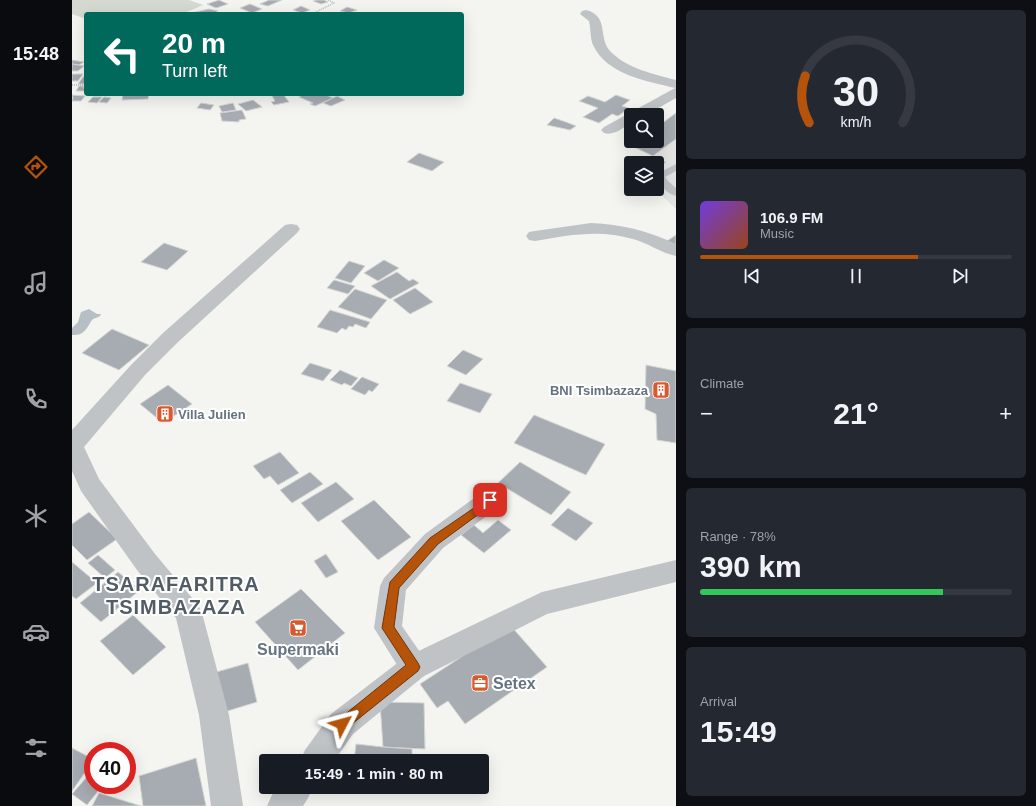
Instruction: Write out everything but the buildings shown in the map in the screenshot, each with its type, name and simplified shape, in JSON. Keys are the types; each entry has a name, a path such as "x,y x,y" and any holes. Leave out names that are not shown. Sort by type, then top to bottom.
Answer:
{"street":[{"path":"586,14 594,19 600,46 610,59 630,71 676,84"},
{"path":"647,108 676,92"},
{"path":"609,130 624,121"},
{"path":"535,236 592,227 640,235 658,241 676,251"},
{"path":"227,806 214,715 188,613 146,562 90,484 72,446 138,370 170,338 291,229"},
{"path":"414,667 388,628 394,586 434,541 490,500"},
{"path":"321,754 342,724 414,667 542,604 676,571"},
{"path":"283,806 292,794"}],"lane":[{"path":"676,167 660,176 664,183 676,193"}],"path":[{"path":"316,12 334,3 328,0"},
{"path":"72,85 84,85"}],"shaded area":[{"path":"72,0 189,0 203,5 187,12 84,12 84,18 72,14"},
{"path":"676,113 676,209 662,196 664,196 664,156 653,156 636,148 664,148 664,122"},
{"path":"89,309 97,314 101,314 100,316 92,320 82,333 72,335 72,328 78,322 81,312"}],"place":[{"name":"BNI Tsimbazaza","path":"661,390"},
{"name":"Villa Julien","path":"165,414"},
{"name":"Supermaki","path":"298,628"},
{"name":"Setex","path":"480,683"}],"district":[{"name":"TSARAFARITRA TSIMBAZAZA","path":"176,596"}],"route":[{"path":"342,724 414,667 388,628 394,586 434,541 490,500"}]}
